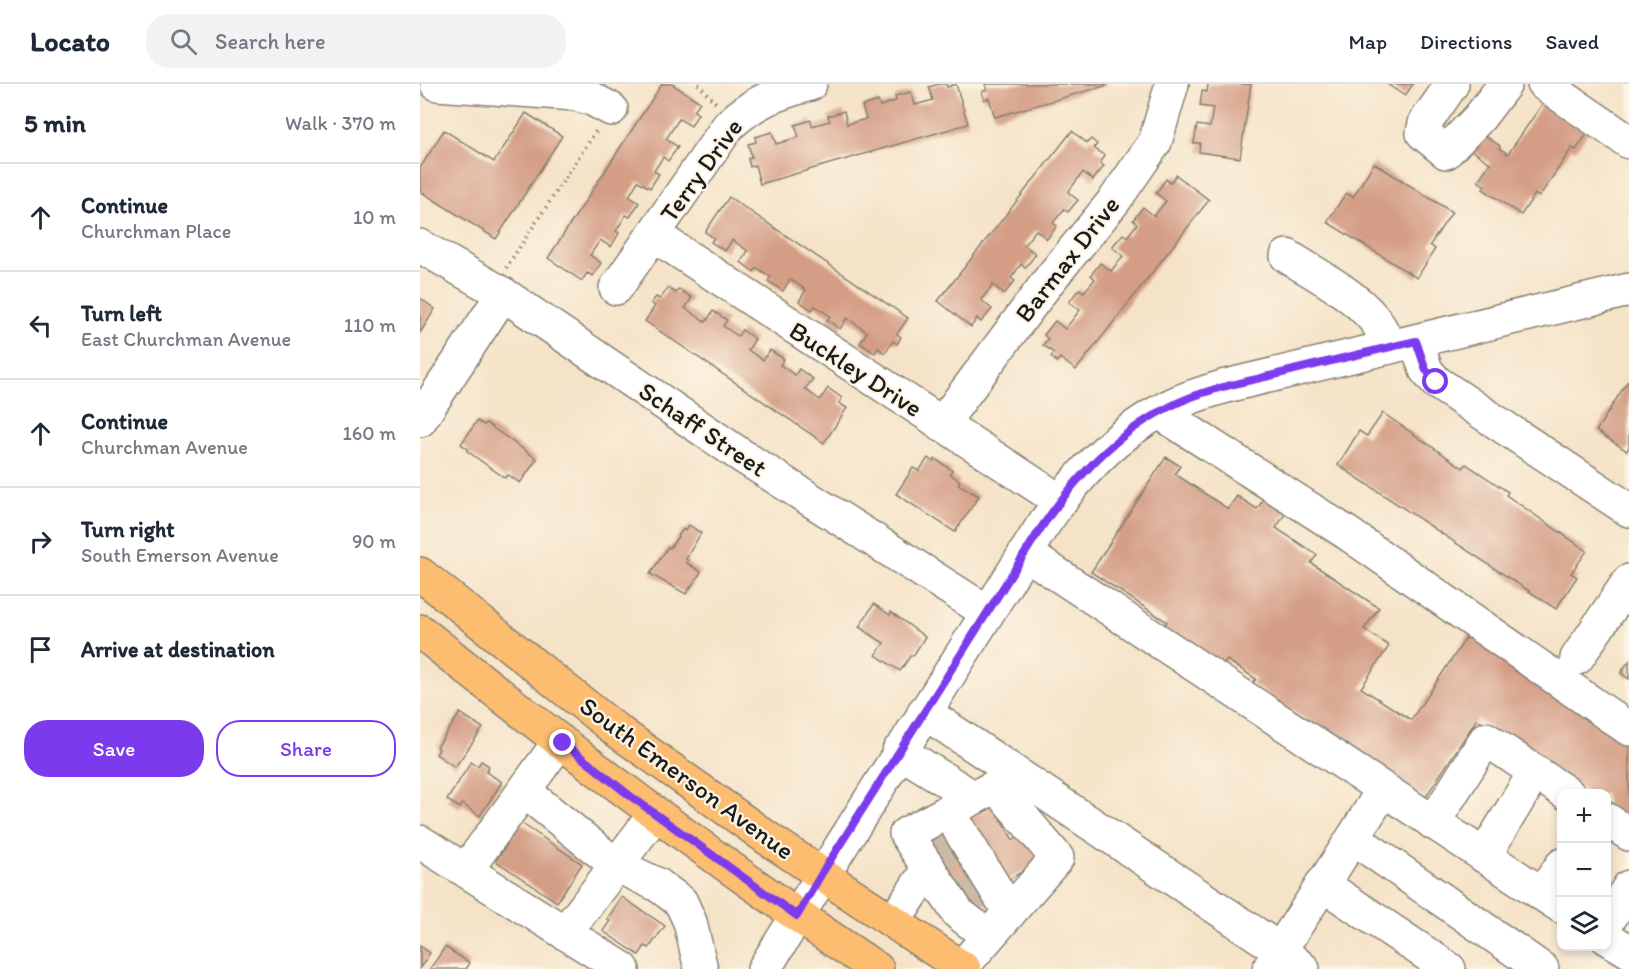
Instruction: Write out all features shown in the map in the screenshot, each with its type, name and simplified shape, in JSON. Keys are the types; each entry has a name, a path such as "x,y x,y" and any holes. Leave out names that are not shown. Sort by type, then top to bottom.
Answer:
{"main road":[{"name":"South Emerson Avenue","path":"420,574 616,730 770,840 963,968"},
{"name":"South Emerson Avenue","path":"420,631 655,814 797,916 877,969"}],"street":[{"path":"437,84 556,88 582,96 611,109"},
{"name":"Terry Drive","path":"616,288 729,125 742,112 758,102 810,84"},
{"name":"Barmax Drive","path":"941,425 1050,279 1114,201 1155,142 1172,84"},
{"path":"1452,84 1425,123 1423,133 1446,152 1479,118 1505,84"},
{"path":"1544,84 1629,142"},
{"name":"Buckley Drive","path":"654,235 941,425 1070,489"},
{"name":"Schaff Street","path":"420,246 497,291 742,456 987,612"},
{"path":"1287,256 1359,304 1403,344 1436,382 1629,510"},
{"path":"764,969 822,873 1025,553 1070,489 1115,442 1159,412 1190,398 1226,386 1629,290"},
{"path":"420,420 497,291"},
{"path":"1159,412 1347,533 1629,729"},
{"path":"1025,553 1552,901 1557,883"},
{"path":"1577,658 1629,580"},
{"path":"924,712 1284,963 1322,884 1383,790"},
{"path":"1433,823 1486,739 1560,789"},
{"path":"466,870 560,741"},
{"path":"976,747 958,798 958,913 988,936"},
{"path":"899,751 958,798"},
{"path":"1484,856 1535,772"},
{"path":"906,834 958,798 996,786 1058,858 1009,911 963,968"},
{"path":"524,791 616,866 658,885 681,903 690,922 702,969"},
{"path":"865,806 1009,911"},
{"path":"565,933 655,814"},
{"path":"1611,822 1629,834"},
{"path":"1353,838 1542,969"},
{"path":"420,842 623,969"},
{"path":"894,921 957,873"},
{"path":"1322,884 1449,969"},
{"path":"1611,916 1629,887"},
{"path":"1611,940 1629,951"}],"path":[{"path":"497,291 611,109"}],"building":[{"path":"662,84 672,84 700,102 694,111 698,114 691,126 679,119 666,139 678,147 668,161 663,157 654,171 659,174 650,188 638,181 629,196 639,203 630,217 626,215 616,231 619,233 611,247 600,240 590,255 601,263 593,276 587,273 582,281 548,258"},
{"path":"946,84 947,87 956,84 968,124 760,184 755,165 750,167 748,159 752,157 748,144 756,142 755,137 772,132 776,144 799,137 795,125 811,120 812,126 830,121 828,116 844,111 847,124 866,119 862,106 878,101 880,106 896,101 895,96 911,92 915,105 933,100 929,87"},
{"path":"985,84 1108,85 995,117 989,98 984,100 982,92 987,90"},
{"path":"1208,84 1251,84 1240,158 1199,152 1200,143 1194,143 1197,125 1210,127 1213,108 1200,106 1202,91 1207,92"},
{"path":"1387,84 1413,84 1405,96"},
{"path":"1545,100 1589,131 1576,150 1572,148 1539,197 1535,194 1521,215 1483,189 1485,186 1478,181 1490,163 1467,147 1478,131 1508,154"},
{"path":"526,113 562,136 496,239 420,191 420,168 444,130 494,162"},
{"path":"1072,131 1087,143 1091,139 1097,144 1094,148 1105,156 1100,163 1104,166 1093,180 1083,172 1068,192 1078,200 1068,212 1064,209 1053,223 1057,226 1047,239 1036,230 1024,245 1036,254 1025,268 1021,264 1011,278 1015,281 1004,294 993,285 981,300 992,309 981,322 977,318 971,327 938,301"},
{"path":"1374,163 1452,212 1430,245 1435,249 1417,278 1327,222 1346,193 1353,197"},
{"path":"1176,175 1209,200 1076,370 1060,358 1057,362 1051,357 1054,353 1043,345 1048,339 1044,335 1055,321 1065,329 1080,310 1069,302 1079,289 1084,292 1095,279 1091,275 1100,263 1111,271 1123,256 1112,247 1123,234 1127,237 1137,224 1133,220 1143,207 1154,216 1166,201 1156,193 1166,179 1170,183"},
{"path":"729,197 908,318 897,334 901,337 897,344 893,341 885,353 878,348 875,353 860,343 867,332 847,318 840,329 827,320 830,316 815,306 812,310 799,301 806,290 790,279 783,291 768,281 771,277 757,268 754,272 741,262 748,251 732,240 725,251 711,242 714,238 705,232"},
{"path":"668,288 676,293 679,289 692,298 685,308 706,322 713,311 727,320 723,326 738,336 742,330 755,339 748,350 763,360 770,350 784,359 780,365 795,375 799,369 813,379 805,389 820,400 828,388 842,398 839,403 847,408 824,443 645,321 655,306 651,303 656,297 660,299"},
{"path":"420,298 435,309 420,333"},
{"path":"1627,382 1629,383 1629,447 1627,451 1596,431"},
{"path":"1383,413 1463,468 1466,464 1508,492 1506,495 1587,551 1571,573 1577,577 1556,609 1338,465 1359,431 1367,436"},
{"path":"477,421 484,425 486,423 537,459 520,483 508,475 505,478 467,451 468,449 461,444"},
{"path":"1166,457 1180,466 1175,474 1228,509 1237,496 1257,509 1267,494 1289,508 1276,528 1317,555 1311,563 1379,608 1364,629 1389,646 1361,688 1411,720 1470,632 1629,738 1629,820 1611,808 1611,789 1582,789 1477,719 1425,798 1252,684 1256,679 1227,660 1221,668 1162,629 1167,622 1091,572"},
{"path":"928,458 933,462 935,459 952,470 950,474 960,481 958,484 979,496 955,532 896,494 913,468 919,471"},
{"path":"689,525 701,533 686,559 687,563 701,572 686,594 650,574 668,547 670,548 683,529 685,531"},
{"path":"874,604 890,615 891,612 925,637 900,671 876,655 884,643 859,627"},
{"path":"1629,661 1629,679 1621,673"},
{"path":"460,713 483,728 455,767 436,754 439,749 437,747"},
{"path":"481,761 489,766 486,772 502,782 480,816 462,804 460,808 447,800 471,762 478,766"},
{"path":"993,805 1013,840 1023,834 1039,862 1001,884 964,822"},
{"path":"521,823 582,864 557,902 496,861"},
{"path":"943,826 996,900 982,920 923,838"},
{"path":"622,897 665,926 649,948 645,946 639,955 603,931 610,921 607,919"},
{"path":"420,946 430,953 420,968"},
{"path":"445,947 470,963 466,969 430,969"}],"tunnel":[{"path":"935,859 955,845"},
{"path":"961,902 981,888"}],"route":[{"path":"563,743 629,795 797,916 1041,528 1079,477 1115,442 1159,412 1190,398 1226,386 1416,341 1422,362 1436,382"}]}
